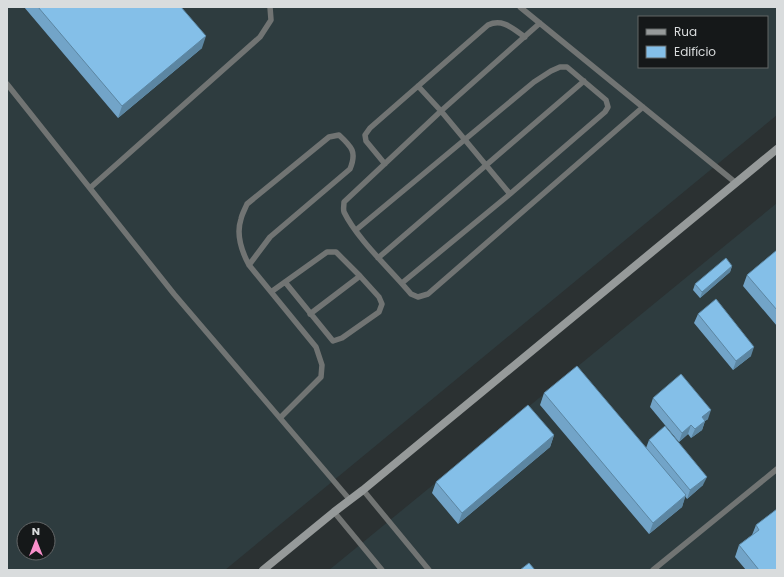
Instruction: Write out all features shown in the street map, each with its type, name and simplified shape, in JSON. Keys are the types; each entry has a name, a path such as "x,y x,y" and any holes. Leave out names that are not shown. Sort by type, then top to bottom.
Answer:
{"main road":[{"path":"263,570 334,512 364,490 777,149"}],"lane":[{"path":"90,188 260,37 271,20 270,7"},
{"path":"520,7 736,183"},
{"path":"385,164 366,141 365,136 370,128 488,25 494,22 502,23 525,37"},
{"path":"540,24 441,111 344,202 344,210 356,230 378,258 411,294 418,297 428,294 643,107"},
{"path":"356,230 534,82 551,71 560,67 567,67 606,100 608,107 605,112 510,194 402,283"},
{"path":"378,258 584,81"},
{"path":"7,84 174,294 350,500"},
{"path":"418,86 441,111 510,194"},
{"path":"249,265 270,237 350,169 354,159 350,145 339,136 330,137 247,204 240,220 240,240 249,265 316,347 322,365 321,377 280,418"},
{"path":"271,292 285,282 328,252 336,252 379,297 382,304 379,312 342,338 333,341 285,282"},
{"path":"310,314 360,276"},
{"path":"653,570 777,470"},
{"path":"364,490 429,570"},
{"path":"334,512 382,570"}],"shaded area":[{"path":"7,7 777,7 777,115 225,570 7,570"},
{"path":"777,203 777,570 329,570 334,566"}],"building":[{"path":"38,7 181,7 206,36 122,106"},
{"path":"777,250 777,310 747,275"},
{"path":"726,258 732,266 702,292 695,284"},
{"path":"716,299 754,347 736,361 698,314"},
{"path":"577,366 686,495 653,523 544,393"},
{"path":"681,374 711,410 702,417 705,421 695,429 691,425 682,433 653,398"},
{"path":"528,405 554,435 462,513 436,482"},
{"path":"665,426 707,477 690,490 649,440"},
{"path":"777,509 777,570 759,570 739,545 759,530 756,525"},
{"path":"529,563 535,570 520,570"}]}
